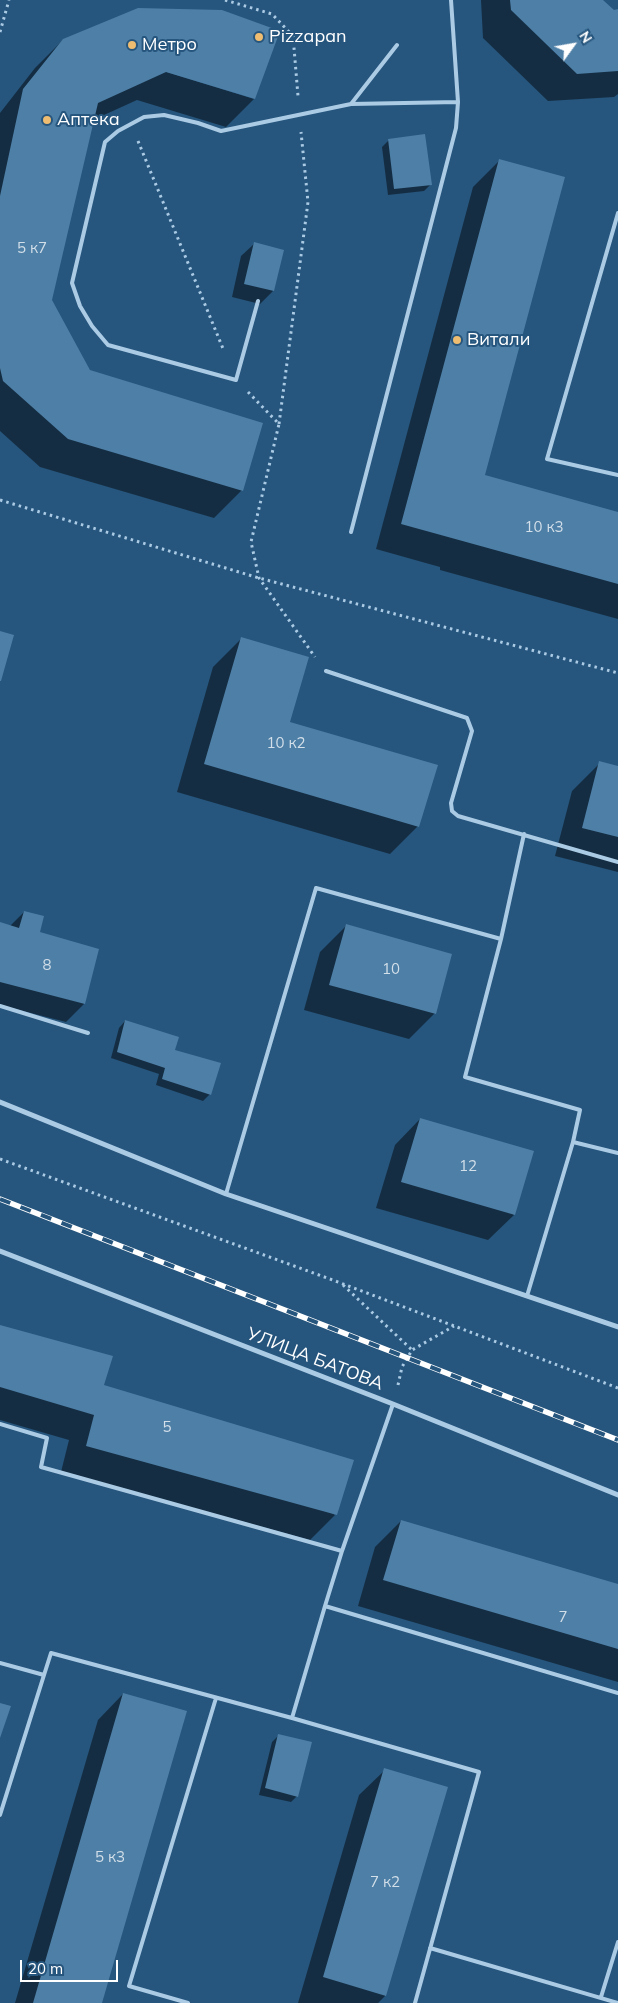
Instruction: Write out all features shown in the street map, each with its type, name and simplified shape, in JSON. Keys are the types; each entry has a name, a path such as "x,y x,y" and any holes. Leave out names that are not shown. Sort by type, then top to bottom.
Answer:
{"street":[{"path":"0,1102 226,1194 618,1327"},
{"name":"УЛИЦА БАТОВА","path":"0,1251 393,1404 618,1495"}],"lane":[{"path":"351,532 456,128 458,102 451,0"},
{"path":"351,104 397,45"},
{"path":"258,301 236,380 108,344 92,326 80,306 72,283 105,142 131,123 144,117 164,116 198,123 221,132 351,104 458,102"},
{"path":"618,214 547,459 618,475"},
{"path":"326,671 466,718 472,731 451,803 452,811 458,816 618,862"},
{"path":"524,834 501,940 465,1077 580,1110 573,1142 527,1296"},
{"path":"226,1194 316,888 501,940"},
{"path":"0,1006 88,1033"},
{"path":"573,1142 618,1154"},
{"path":"292,1718 342,1551 393,1404"},
{"path":"0,1424 47,1438 42,1466 342,1551"},
{"path":"326,1606 618,1694"},
{"path":"0,1815 51,1653 292,1718 479,1772 416,2003"},
{"path":"0,1663 44,1675"},
{"path":"188,2003 129,1986 216,1698"},
{"path":"600,1997 618,1942"},
{"path":"430,1948 618,2003"}],"path":[{"path":"0,32 9,0"},
{"path":"225,0 272,14 293,36 308,202 278,424 251,542 259,578 326,671"},
{"path":"131,123 236,380 278,424"},
{"path":"0,500 259,578 618,673"},
{"path":"0,1159 341,1283 618,1388"},
{"path":"341,1283 412,1350"},
{"path":"393,1404 402,1367 412,1350 454,1325"}],"building":[{"path":"510,0 603,0 614,10 618,9 618,71 577,74 511,10"},
{"path":"138,8 222,10 280,31 255,99 166,72 98,103 52,300 90,370 263,423 243,491 68,439 3,381 0,368 0,196 23,89 63,39"},
{"path":"425,134 432,185 394,189 388,139"},
{"path":"499,159 565,177 485,475 618,512 618,584 401,524"},
{"path":"254,242 284,250 274,291 244,284"},
{"path":"0,631 14,635 1,681 0,681"},
{"path":"241,637 309,657 290,722 438,765 419,827 204,764"},
{"path":"599,761 618,766 618,837 582,828"},
{"path":"24,911 44,916 40,932 99,949 85,1004 0,982 0,922 19,928"},
{"path":"346,924 452,954 436,1014 329,985"},
{"path":"125,1020 179,1037 175,1050 221,1063 211,1095 162,1079 165,1068 117,1052"},
{"path":"420,1118 534,1151 515,1215 401,1182"},
{"path":"0,1325 113,1356 104,1385 354,1460 337,1515 86,1446 94,1415 0,1387"},
{"path":"401,1520 618,1584 618,1649 383,1580"},
{"path":"123,1693 187,1711 102,2003 33,2003"},
{"path":"0,1703 11,1706 0,1738"},
{"path":"278,1734 312,1742 298,1797 265,1788"},
{"path":"384,1768 448,1787 386,1996 323,1977"}],"railway":[{"path":"0,1199 618,1440"}],"place":[{"name":"Pizzapan","path":"259,37"},
{"name":"Метро","path":"132,45"},
{"name":"Аптека","path":"47,120"},
{"name":"Витали","path":"457,340"}]}
